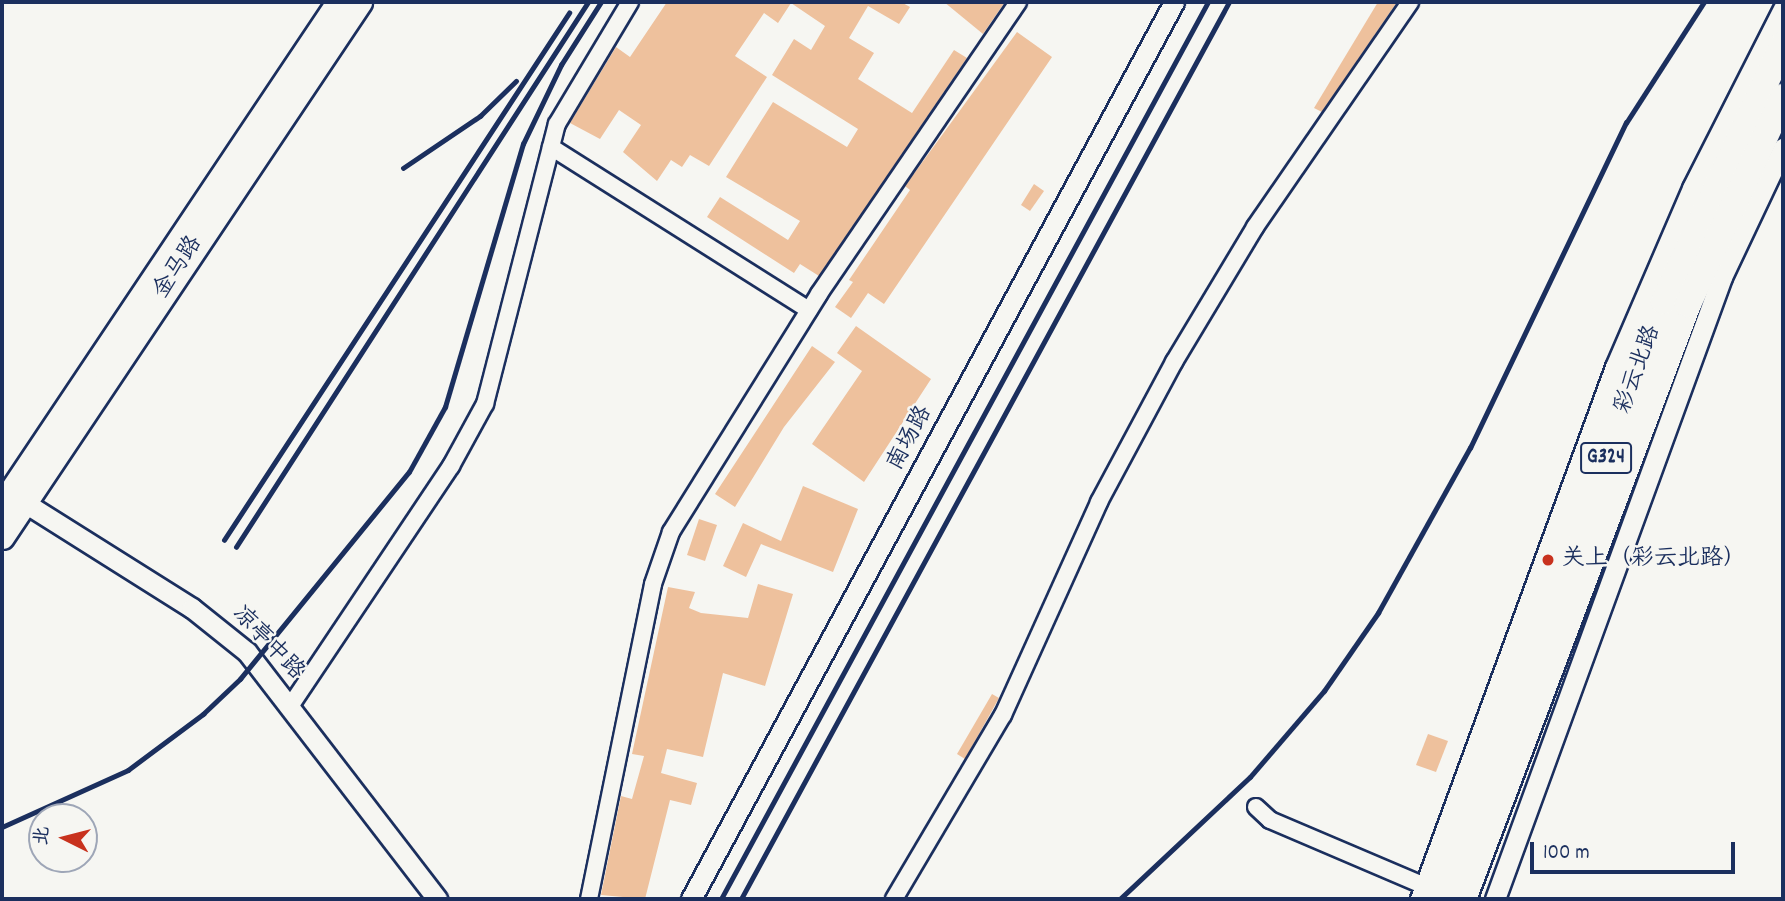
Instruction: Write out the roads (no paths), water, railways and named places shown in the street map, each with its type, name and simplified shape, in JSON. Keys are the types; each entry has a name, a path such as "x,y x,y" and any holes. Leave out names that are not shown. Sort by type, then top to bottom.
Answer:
{"highway":[{"name":"彩云北路","path":"1433,892 1664,301 1783,46"},
{"name":"彩云北路","path":"1464,899 1688,304 1783,97"},
{"path":"1476,899 1481,854"}],"main road":[{"name":"金马路","path":"2,537 10,497 338,2"},
{"name":"金马路","path":"10,497 360,2"}],"street":[{"path":"291,705 451,466 485,404 551,147 570,93 630,2"},
{"path":"589,899 659,558 809,310 1018,2"},
{"name":"南场路","path":"691,899 1174,2"},
{"path":"894,899 1003,715 1099,502 1174,362 1255,227 1410,2"},
{"path":"1256,807 1270,820 1433,892 1615,367 1692,188 1783,9"},
{"path":"551,147 809,310"},
{"path":"1494,899 1552,756 1585,646 1722,277 1783,148"},
{"name":"凉亭中路","path":"10,497 215,625 291,705 375,826 437,899"}],"railway":[{"path":"236,547 588,2"},
{"path":"2,827 128,770 203,714 240,679 409,472 445,407 523,144 561,65 601,2"},
{"path":"721,899 1208,2"},
{"path":"741,899 1229,2"},
{"path":"1120,899 1250,777 1324,691 1378,613 1470,448 1626,123 1704,2"},
{"path":"224,540 569,13"},
{"path":"403,168 480,116 516,81"}],"place":[{"name":"关上（彩云北路）","path":"1548,560"}]}
